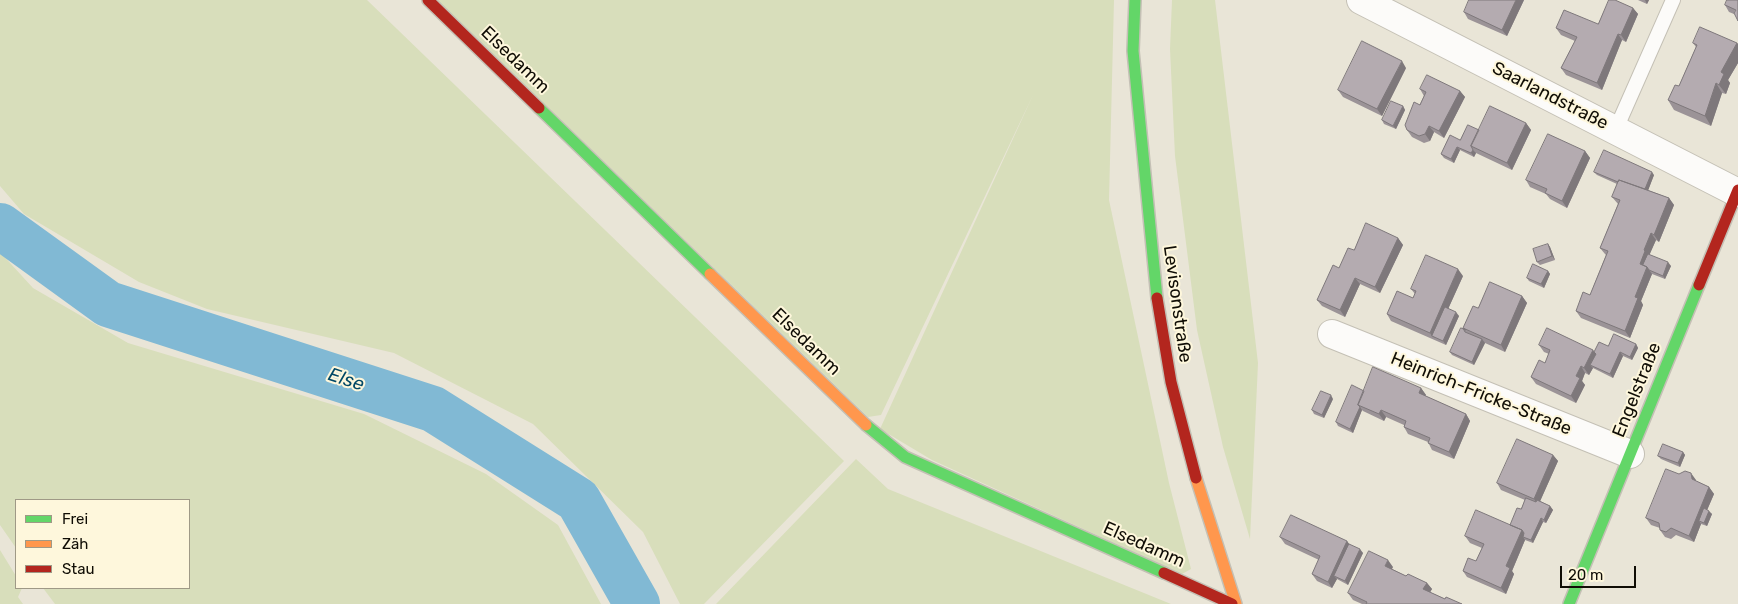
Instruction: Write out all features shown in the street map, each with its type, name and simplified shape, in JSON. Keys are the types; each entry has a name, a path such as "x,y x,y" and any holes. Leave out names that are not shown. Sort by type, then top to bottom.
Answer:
{"street":[{"name":"Elsedamm","path":"428,0 876,435 905,457 1232,604"},
{"name":"Levisonstraße","path":"1136,0 1133,51 1153,276 1171,382 1194,473 1236,604"},
{"name":"Saarlandstraße","path":"1361,0 1738,192"},
{"name":"Engelstraße","path":"1569,604 1738,192"},
{"name":"Heinrich-Fricke-Straße","path":"1332,334 1630,454"}],"lane":[{"path":"1616,129 1673,0"}],"green space":[{"path":"0,0 367,0 844,461 704,604 680,604 643,532 533,424 394,353 207,309 139,282 24,214 0,186"},
{"path":"437,0 1114,0 1109,200 1169,483 1191,569 1182,574 932,460 880,429 1033,95 881,415 868,417"},
{"path":"1172,0 1215,0 1258,363 1250,539 1223,447 1197,330 1175,156 1170,49"},
{"path":"0,252 33,288 128,343 364,414 486,474 558,525 601,604 55,604 44,589 190,589 190,499 15,499 15,547 0,525"},
{"path":"856,459 888,489 1171,604 716,604"},
{"path":"0,550 15,574 15,589 22,589 18,597 23,604 0,604"}],"building":[{"path":"1469,0 1516,0 1502,30 1464,12"},
{"path":"1609,0 1615,0 1633,8 1621,35 1618,34 1597,83 1561,68 1577,37 1556,28 1564,10 1598,24"},
{"path":"1727,0 1738,0 1738,21 1734,13 1736,10 1725,5"},
{"path":"1700,27 1737,43 1721,72 1724,74 1719,85 1716,83 1705,116 1668,100 1675,85 1679,86 1697,45 1693,43"},
{"path":"1362,41 1402,61 1377,109 1338,90"},
{"path":"1427,75 1460,91 1439,131 1429,126 1425,134 1419,136 1407,130 1405,125 1414,102 1420,105 1426,92 1420,89"},
{"path":"1391,101 1403,106 1393,126 1382,120"},
{"path":"1490,106 1526,123 1507,163 1471,146"},
{"path":"1468,125 1479,130 1471,146 1473,150 1471,153 1457,147 1451,159 1441,154 1450,135 1460,140"},
{"path":"1548,134 1585,151 1562,201 1545,193 1547,189 1526,180"},
{"path":"1604,150 1652,172 1645,189 1619,180 1618,182 1594,172"},
{"path":"1619,180 1669,198 1654,235 1651,233 1644,250 1640,264 1647,267 1635,297 1638,298 1625,331 1576,311 1583,292 1590,295 1608,251 1600,248 1620,200 1612,197"},
{"path":"1366,223 1398,238 1375,287 1355,278 1340,310 1317,300 1333,265 1339,268 1348,248 1354,250"},
{"path":"1548,244 1552,256 1537,262 1533,249"},
{"path":"1648,254 1668,262 1663,276 1643,265"},
{"path":"1426,255 1458,269 1430,333 1387,314 1397,291 1413,298 1416,291 1411,289"},
{"path":"1533,264 1548,271 1541,284 1527,278"},
{"path":"1490,282 1522,296 1501,345 1463,328 1473,306 1478,308"},
{"path":"1445,307 1456,312 1443,341 1432,336"},
{"path":"1461,328 1465,332 1482,339 1472,362 1450,352"},
{"path":"1547,328 1593,350 1584,368 1581,366 1576,376 1580,378 1571,396 1531,377 1539,360 1545,363 1550,350 1539,345"},
{"path":"1614,334 1636,344 1630,357 1620,352 1610,374 1590,365 1596,354 1594,352 1599,342 1608,346"},
{"path":"1373,367 1421,388 1419,393 1466,414 1449,452 1428,443 1430,438 1404,427 1406,421 1381,410 1379,414 1358,405"},
{"path":"1352,385 1364,391 1358,405 1360,407 1350,429 1336,422"},
{"path":"1321,391 1331,395 1322,415 1312,410"},
{"path":"1517,439 1553,455 1534,499 1497,483"},
{"path":"1663,444 1683,452 1678,463 1658,456"},
{"path":"1666,469 1679,474 1685,471 1691,473 1692,479 1709,487 1689,536 1671,528 1666,532 1660,530 1659,523 1646,518"},
{"path":"1526,498 1536,502 1537,500 1550,506 1544,520 1541,518 1531,540 1523,537 1524,533 1522,530 1510,525 1517,508 1521,509"},
{"path":"1704,508 1709,511 1704,523 1699,521"},
{"path":"1476,510 1522,530 1506,566 1510,568 1501,588 1463,571 1468,558 1476,561 1484,544 1465,536"},
{"path":"1291,515 1347,541 1328,582 1312,574 1320,556 1280,537"},
{"path":"1349,544 1360,549 1345,581 1334,576"},
{"path":"1369,551 1388,560 1385,566 1427,583 1423,589 1462,604 1366,604 1367,602 1348,593"}],"waterway":[{"name":"Else","path":"0,226 108,304 433,409 578,500 637,604"}],"traffic: fast":[{"path":"1135,0 1133,51 1157,298"},
{"path":"539,108 710,274"},
{"path":"1569,604 1699,285"},
{"path":"866,425 905,457 1164,573"}],"traffic: slow":[{"path":"710,274 866,425"},
{"path":"1196,478 1236,604"}],"traffic: jam":[{"path":"428,0 539,108"},
{"path":"1699,285 1738,190"},
{"path":"1157,298 1171,382 1196,478"},
{"path":"1164,573 1232,604"}]}
